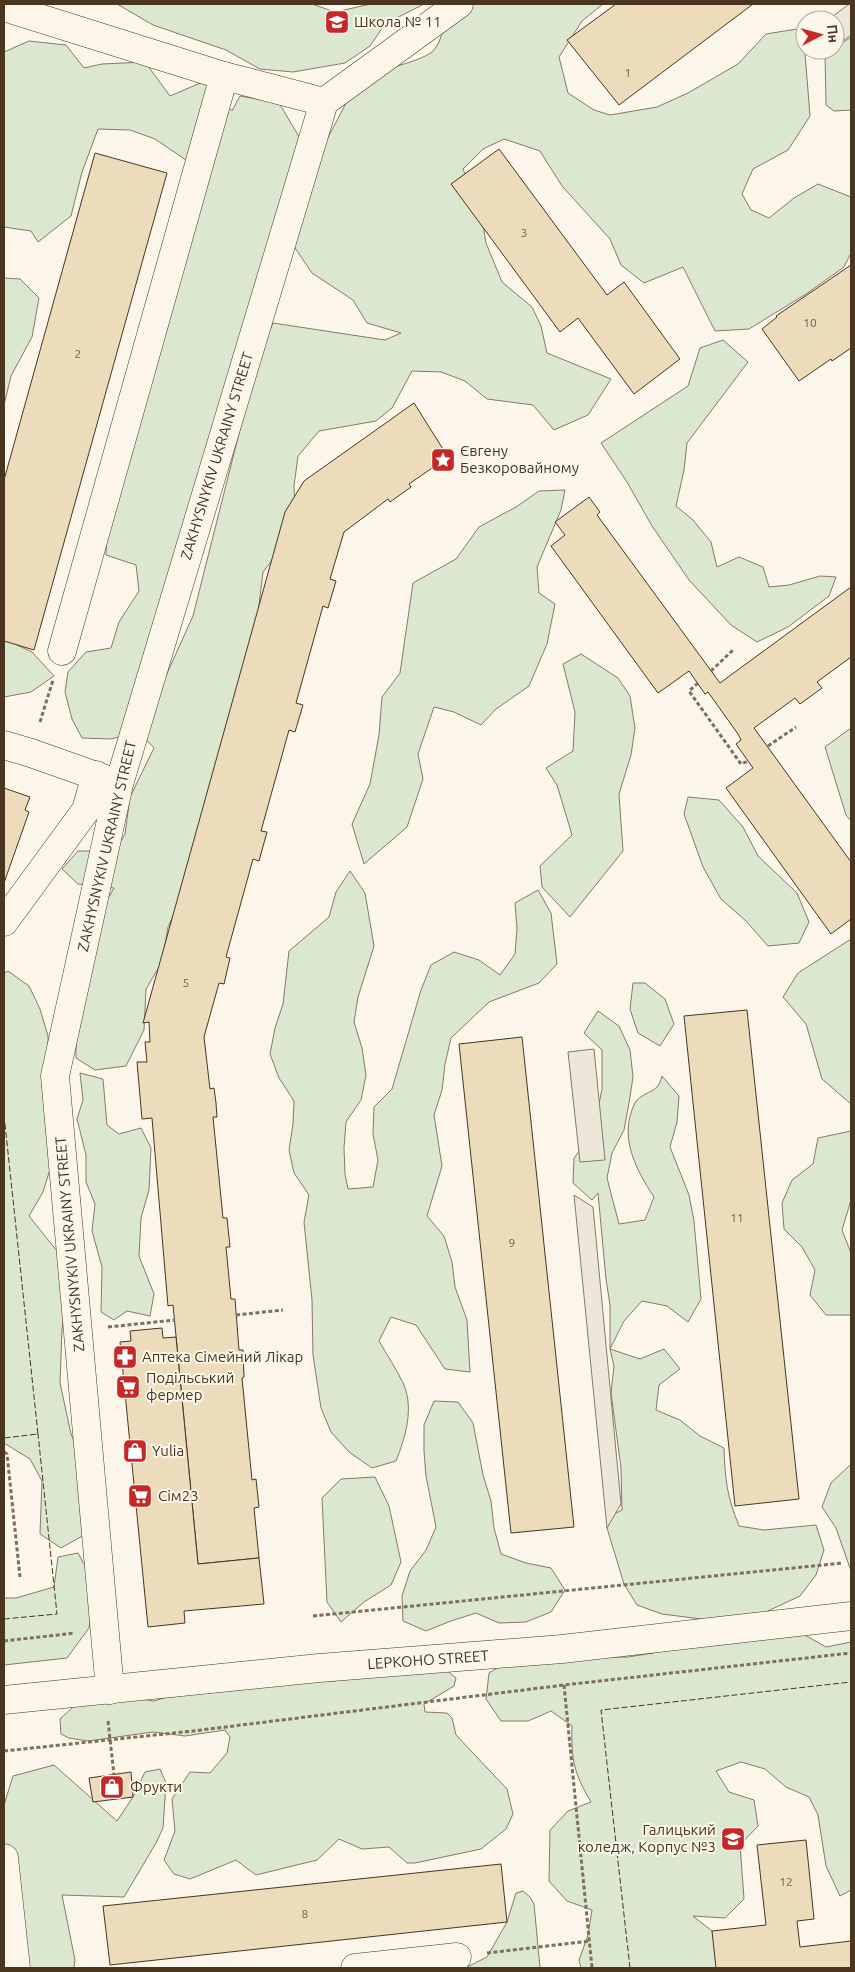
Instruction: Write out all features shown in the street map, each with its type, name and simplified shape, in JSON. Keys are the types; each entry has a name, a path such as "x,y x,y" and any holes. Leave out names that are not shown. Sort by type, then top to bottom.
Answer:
{"street":[{"path":"4,7 224,76 324,102 459,4"},
{"path":"62,651 224,76"},
{"name":"ZAKHYSNYKIV UKRAINY STREET","path":"108,1690 55,1076 107,780 324,102"},
{"path":"4,745 107,780 4,922"},
{"name":"LEPKOHO STREET","path":"4,1700 319,1668 562,1649 851,1616"},
{"path":"4,1858 16,1968"},
{"path":"355,1968 457,1957"}],"path":[{"path":"711,670 733,650"},
{"path":"40,723 62,651"},
{"path":"698,683 689,691 741,764 748,761"},
{"path":"768,746 796,727"},
{"path":"236,1315 283,1310"},
{"path":"78,1330 174,1320"},
{"path":"4,1452 7,1454 20,1577"},
{"path":"313,1616 843,1564"},
{"path":"4,1641 104,1630"},
{"path":"562,1649 592,1968"},
{"path":"4,1752 564,1685 851,1654"},
{"path":"108,1690 110,1740 114,1775"},
{"path":"457,1957 590,1941"}],"green space":[{"path":"117,4 312,4 335,12 371,4 424,4 385,24 370,46 345,63 293,72 260,69 226,50 153,25"},
{"path":"455,4 603,4 582,21 559,57 568,93 594,110 610,115 657,107 688,93 738,64 766,34 795,29 795,60 806,60 810,116 788,150 753,169 742,194 751,210 769,218 794,198 818,184 851,197 851,253 844,267 806,294 749,329 715,331 683,267 644,283 621,265 610,239 562,186 540,151 504,139 483,149 463,169 481,213 486,243 502,282 532,307 541,326 547,353 611,379 588,415 554,430 533,405 487,399 465,381 441,372 412,371 392,408 376,421 319,431 298,456 294,486 296,529 263,572 258,613 182,897 168,927 162,962 146,989 144,1030 126,1066 95,1070 76,1058 76,1009 93,925 114,888 78,884 62,869 78,851 115,851 125,834 130,797 154,748 139,732 111,739 82,738 72,719 65,692 68,672 86,652 111,648 119,622 139,591 136,565 106,555 107,534 186,160 155,139 130,130 98,129 82,172 71,216 38,242 31,231 4,227 4,52 29,41 66,45 84,68 102,64 145,62 170,96 205,81 232,111 240,96 279,103 301,140 165,678 193,616 258,358 273,323 385,340 401,333 367,323 353,300 312,273 291,242 321,151 345,105 366,74 421,58 434,50 441,36 446,9"},
{"path":"851,37 851,110 834,111 826,105 825,60 845,60 845,41"},
{"path":"4,278 20,279 39,298 32,337 11,376 4,405"},
{"path":"723,340 748,362 687,443 684,470 676,506 693,520 711,542 717,567 739,557 763,567 769,587 789,585 820,576 836,577 829,596 788,627 757,642 731,625 689,580 652,526 627,482 601,443 688,386 700,348"},
{"path":"565,490 561,510 537,567 539,593 555,604 547,644 529,686 496,709 481,725 454,712 434,707 418,754 423,779 407,827 364,864 352,824 370,784 379,735 382,697 400,673 413,583 456,559 479,527 516,507 539,491"},
{"path":"4,639 32,652 54,676 31,692 4,697"},
{"path":"581,654 618,678 630,696 635,728 631,755 619,794 623,851 570,917 542,887 540,866 572,835 557,785 546,768 573,751 575,712 563,664"},
{"path":"851,728 851,821 846,815 825,747"},
{"path":"688,797 719,800 743,827 758,856 797,893 809,922 799,943 768,946 746,921 721,899 703,867 684,814"},
{"path":"350,871 365,893 374,946 358,997 354,1022 362,1048 366,1075 361,1100 346,1122 344,1148 345,1174 348,1189 373,1187 378,1160 373,1134 374,1107 392,1089 421,990 431,965 454,952 479,960 500,975 515,954 517,928 515,903 538,890 551,913 557,964 539,983 489,1002 451,1038 442,1090 434,1115 442,1166 427,1216 444,1236 452,1262 455,1287 467,1320 470,1372 445,1369 416,1325 391,1317 379,1341 404,1385 408,1404 407,1424 396,1461 372,1468 349,1452 331,1432 321,1408 313,1355 312,1300 304,1222 309,1195 294,1173 289,1150 294,1101 279,1078 270,1054 275,1028 283,1004 289,951 329,917 336,892"},
{"path":"851,939 851,1104 822,1079 806,1024 783,997 798,973"},
{"path":"8,971 29,986 40,1009 48,1036 51,1166 43,1192 29,1216 57,1251 67,1275 60,1383 71,1434 81,1459 84,1535 61,1548 40,1534 42,1481 30,1459 4,1443 4,973"},
{"path":"633,983 645,983 665,999 674,1024 660,1046 638,1033 630,1009"},
{"path":"598,1011 619,1026 630,1050 633,1077 624,1130 612,1153 607,1178 619,1224 645,1220 654,1197 641,1176 631,1152 628,1128 630,1115 635,1103 639,1098 657,1087 662,1076 679,1096 677,1122 670,1147 689,1195 694,1221 701,1299 688,1322 667,1306 642,1301 624,1321 610,1349 610,1305 598,1193 592,1200 573,1183 574,1158 589,1138 597,1114 602,1089 602,1050 584,1033"},
{"path":"80,1073 103,1079 107,1125 119,1134 141,1128 151,1148 149,1190 141,1218 139,1256 154,1294 150,1316 127,1311 114,1320 101,1312 102,1267 92,1231 95,1204 86,1182 86,1155 77,1119 83,1100"},
{"path":"851,1131 851,1200 842,1230 851,1253 851,1315 826,1315 810,1295 815,1270 802,1247 784,1229 782,1203 792,1180 813,1164 818,1138"},
{"path":"610,1349 640,1359 664,1349 680,1369 659,1385 656,1410 680,1420 700,1436 724,1448 727,1488 739,1526 764,1530 816,1525 824,1550 816,1575 800,1596 740,1624 662,1614 637,1605 624,1584 607,1528 614,1514 622,1510 621,1468 611,1393 614,1366"},
{"path":"434,1401 458,1402 473,1423 501,1554 526,1563 551,1568 565,1590 551,1612 526,1622 499,1623 476,1613 426,1631 403,1621 402,1596 410,1571 426,1550 436,1527 426,1476 424,1451 424,1425"},
{"path":"851,1464 851,1571 836,1528 822,1507 831,1483"},
{"path":"375,1477 389,1506 401,1562 391,1585 364,1602 341,1622 327,1602 322,1498 341,1479"},
{"path":"78,1553 95,1588 89,1628 67,1658 4,1665 4,1598 16,1598 54,1587 58,1557"},
{"path":"803,1634 826,1647 851,1642 851,1890 840,1896 826,1866 818,1815 809,1797 786,1787 765,1769 741,1762 716,1771 729,1792 754,1800 758,1826 740,1845 744,1899 725,1918 693,1916 712,1931 719,1941 717,1968 581,1968 579,1960 588,1935 592,1910 567,1901 549,1881 550,1830 568,1811 591,1802 575,1766 572,1748 572,1726 551,1711 528,1721 501,1721 486,1699 489,1673 511,1659 628,1657 653,1653 678,1644"},
{"path":"444,1668 456,1678 454,1686 424,1704 425,1712 447,1713 452,1718 456,1735 507,1789 513,1814 506,1829 481,1849 415,1863 407,1863 389,1847 362,1849 339,1839 317,1860 256,1875 236,1860 190,1879 174,1874 164,1860 175,1831 172,1799 190,1772 210,1773 227,1753 230,1737 225,1730 185,1736 153,1732 88,1741 69,1738 61,1734 60,1719 82,1699 112,1695 154,1701 202,1686 287,1678 334,1681 366,1670"},
{"path":"54,1765 117,1821 133,1797 145,1772 160,1769 166,1783 163,1828 124,1897 62,1895 75,1960 74,1968 22,1968 4,1858 4,1805 13,1776"},
{"path":"523,1891 534,1904 540,1968 465,1968 487,1957 507,1922 516,1893"}],"shaded area":[{"path":"851,4 851,35 845,40 845,10 841,10"},
{"path":"594,1049 605,1160 580,1162 568,1052"},
{"path":"574,1195 593,1207 621,1504 607,1528"}],"building":[{"path":"616,4 753,4 619,105 567,40"},
{"path":"499,149 607,295 624,282 680,359 634,394 578,318 560,332 451,184"},
{"path":"95,153 167,173 34,650 4,641 4,480"},
{"path":"851,265 851,348 799,381 762,329 776,316"},
{"path":"414,403 448,457 409,484 411,487 390,502 388,499 344,532 330,579 336,581 328,608 323,606 296,703 303,705 295,732 289,730 261,831 267,832 259,861 253,859 226,957 230,958 224,984 219,983 204,1037 210,1089 214,1088 216,1103 217,1117 213,1117 223,1218 227,1218 230,1247 226,1247 231,1299 235,1299 239,1350 243,1350 244,1377 242,1378 252,1480 256,1479 259,1507 254,1508 259,1558 198,1564 173,1305 168,1306 152,1118 142,1119 137,1062 147,1062 145,1042 150,1042 149,1022 143,1023 285,512 304,481"},
{"path":"589,497 600,512 597,515 720,683 851,587 851,657 817,682 822,688 800,704 795,698 754,728 851,862 851,919 831,934 726,788 753,768 736,744 741,740 738,734 708,692 705,694 689,671 658,693 551,546 565,535 555,522"},
{"path":"4,788 30,797 25,810 29,812 4,883"},
{"path":"747,1010 799,1499 735,1506 684,1016"},
{"path":"522,1037 574,1527 511,1533 459,1044"},
{"path":"162,1328 163,1338 176,1337 198,1564 259,1558 264,1604 184,1611 185,1623 148,1627 120,1342 131,1341 130,1331"},
{"name":"Фрукти","path":"131,1772 133,1797 93,1802 89,1778"},
{"path":"806,1840 814,1919 797,1921 800,1947 851,1941 851,1968 716,1968 712,1931 766,1925 757,1845"},
{"path":"501,1864 507,1922 110,1965 103,1906"}],"fence":[{"path":"4,1115 38,1434 4,1438"},
{"path":"4,1619 57,1614 38,1434 36,1434"},
{"path":"630,1968 601,1710 851,1682"}],"place":[{"name":"Школа № 11","path":"337,22"},
{"name":"Євгену Безкоровайному","path":"443,460"},
{"name":"Аптека Сімейний Лікар","path":"125,1357"},
{"name":"Подільський фермер","path":"128,1387"},
{"name":"Yulia","path":"135,1451"},
{"name":"Сім23","path":"140,1496"},
{"name":"Фрукти","path":"112,1787"},
{"name":"Галицький коледж, Корпус №3","path":"733,1839"}]}
